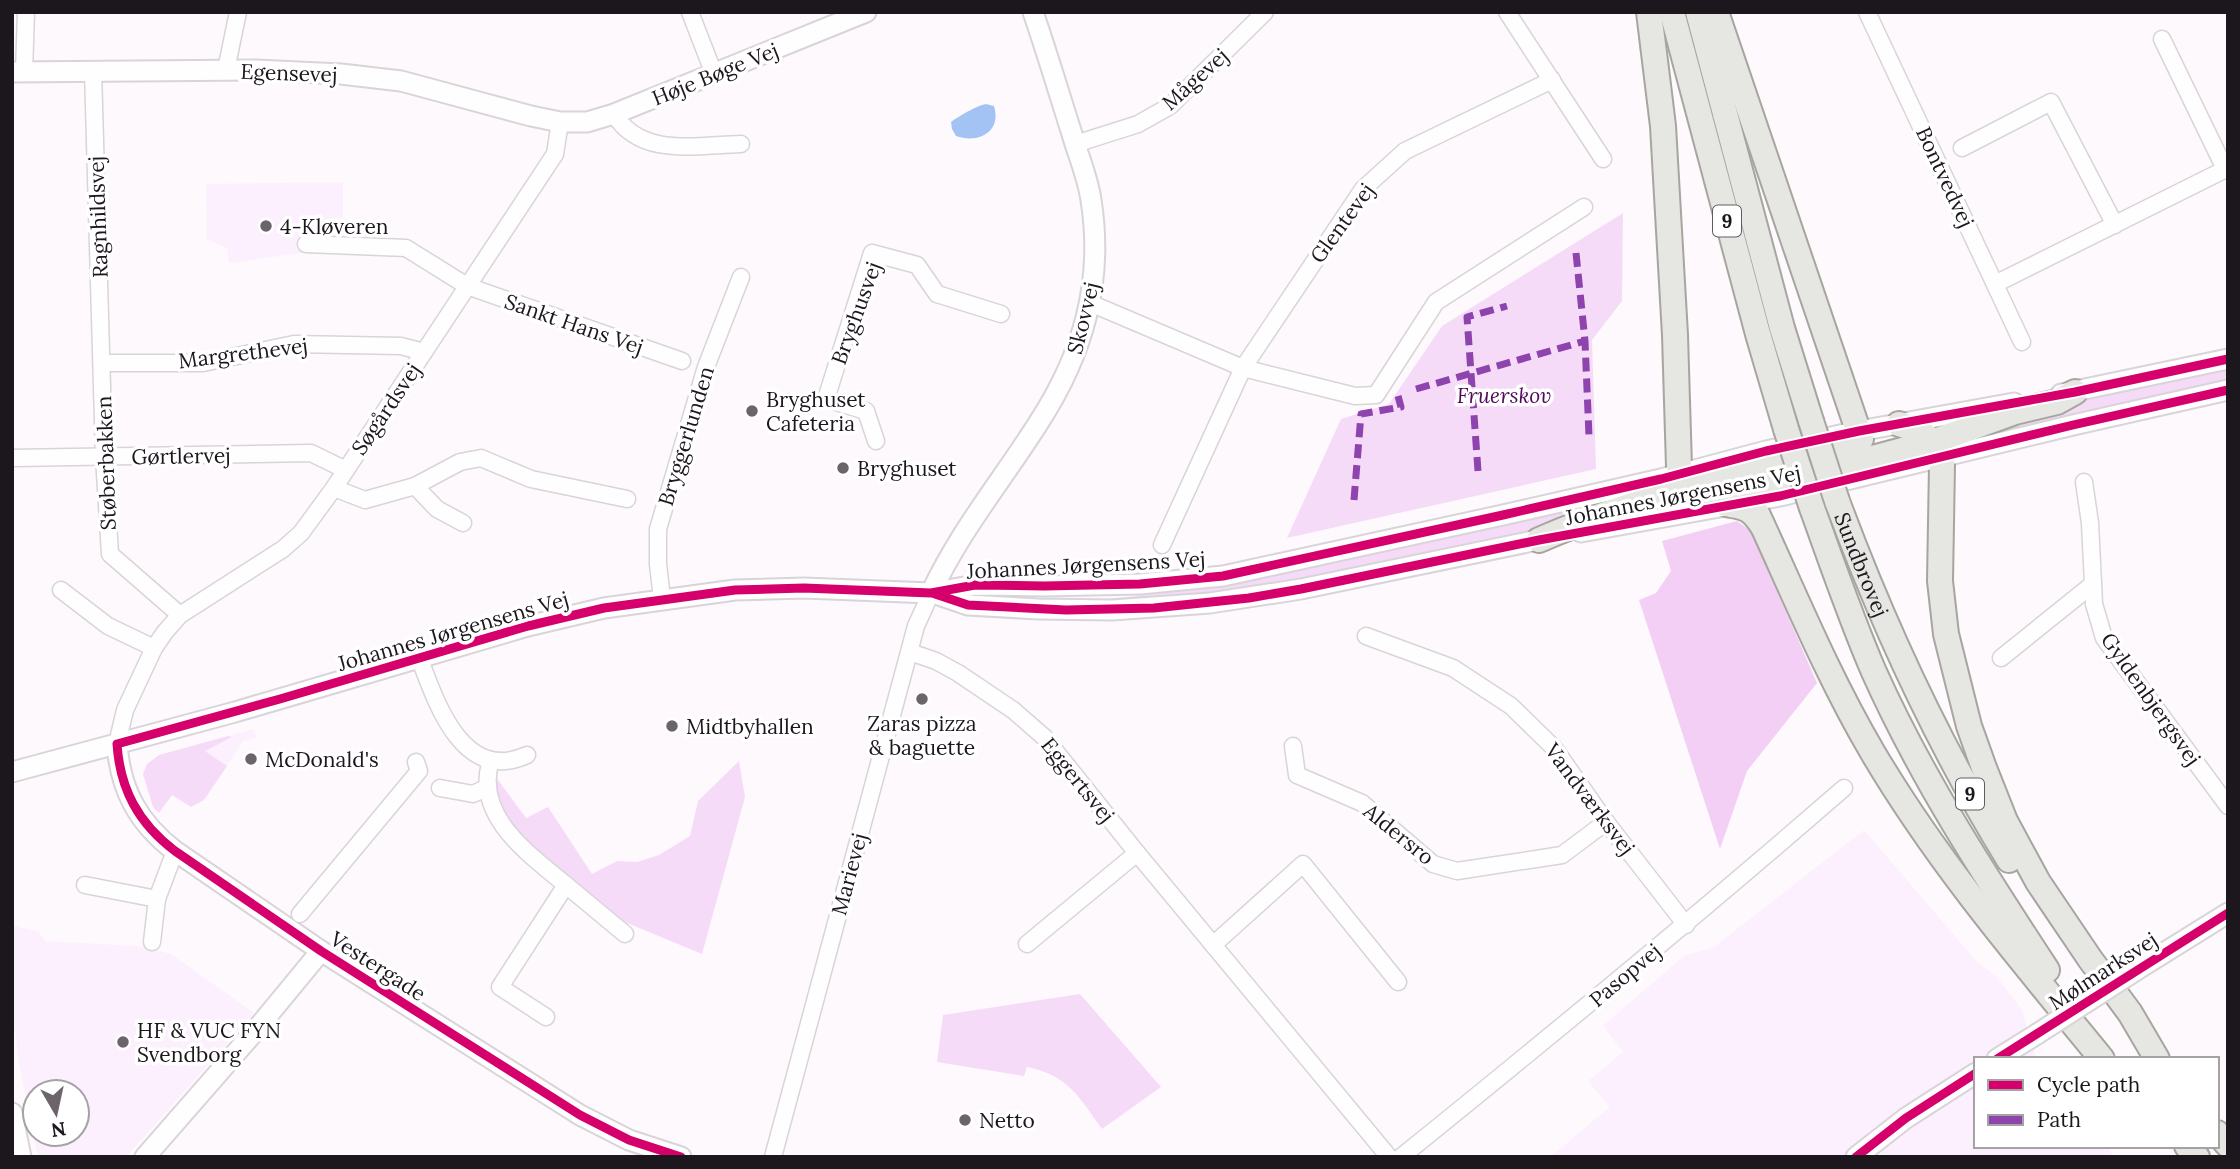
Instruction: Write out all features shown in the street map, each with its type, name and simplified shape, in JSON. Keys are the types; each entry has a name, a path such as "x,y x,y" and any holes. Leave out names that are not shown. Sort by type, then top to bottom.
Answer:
{"main road":[{"path":"1648,12 1663,126 1675,335 1678,456 1687,480 1706,498 1740,502 1763,526 1840,693 1895,788 1970,896 2100,1057"},
{"name":"Sundbrovej","path":"1672,12 1786,429 1812,508 1874,671 1966,847 2049,973 2115,1057"},
{"name":"Sundbrovej","path":"1698,12 1782,328 1837,500 1885,626 1957,772 2049,925 2117,1016 2153,1057"},
{"path":"1539,540 1687,480 1728,477 1852,449 1861,439 1716,12"},
{"path":"1740,502 1755,486 1768,481 1936,450 2015,412 2057,402 2075,392"},
{"path":"1899,424 1915,429 1936,450 1942,472 1940,581 1946,634 1969,726 2005,821 2038,882 2130,1013 2154,1057"}],"street":[{"path":"18,72 26,12"},
{"path":"226,70 238,12"},
{"path":"690,12 714,74"},
{"name":"Høje Bøge Vej","path":"561,122 587,121 614,114 866,12"},
{"name":"Skovvej","path":"931,593 946,561 1062,386 1079,346 1090,303 1095,268 1091,197 1033,12"},
{"name":"Mågevej","path":"1075,144 1138,124 1170,106 1265,12"},
{"path":"1507,12 1603,159"},
{"name":"Bontvedvej","path":"1867,12 2022,342"},
{"path":"1995,284 2227,168 2162,39"},
{"name":"Egensevej","path":"18,72 226,70 341,74 401,81 561,122"},
{"name":"Ragnhildsvej","path":"93,71 102,363"},
{"name":"Glentevej","path":"1162,545 1244,368 1363,189 1405,151 1552,80"},
{"path":"1962,148 2051,102 2115,225"},
{"path":"614,114 622,126 645,142 666,146 741,144"},
{"name":"Søgårdsvej","path":"117,744 125,710 164,632 180,615 283,550 301,533 334,488 555,154 561,122"},
{"path":"1090,303 1244,368 1355,396 1376,395 1436,302 1584,207"},
{"name":"Sankt Hans Vej","path":"306,244 406,248 467,286 682,361"},
{"name":"Bryghusvej","path":"876,441 866,411 826,399 872,253 918,265 937,294 1001,314"},
{"name":"Bryggerlunden","path":"662,599 658,564 659,529 706,367 741,277"},
{"name":"Margrethevej","path":"102,363 203,363 294,344 401,346 425,352"},
{"path":"1859,431 2075,392 2228,359"},
{"name":"Støberbakken","path":"102,363 110,554 180,615"},
{"path":"1936,450 2085,422 2228,390"},
{"name":"Gørtlervej","path":"12,458 312,453 346,470"},
{"path":"334,488 365,500 415,486 460,462 481,458 531,479 626,499"},
{"name":"Johannes Jørgensens Vej","path":"117,744 553,619 662,599 735,590 804,587 931,593 975,585 1140,584 1223,576 1687,480"},
{"name":"Gyldenbjergsvej","path":"2084,482 2090,523 2094,604 2104,638 2228,806"},
{"path":"415,486 437,509 463,523"},
{"name":"Johannes Jørgensens Vej","path":"931,593 968,605 1038,609 1112,610 1199,604 1301,589 1740,502"},
{"path":"2001,658 2093,584"},
{"path":"61,590 108,626 154,649"},
{"name":"Marievej","path":"773,1157 911,652 916,625 931,593"},
{"name":"Vandværksvej","path":"1366,636 1453,668 1511,706 1554,748 1606,822 1686,925"},
{"name":"Eggertsvej","path":"911,652 958,673 1013,710 1044,737 1389,1157"},
{"name":"Johannes Jørgensens Vej","path":"419,657 450,726 468,748 491,760"},
{"path":"12,772 117,744"},
{"name":"Vestergade","path":"117,744 121,775 132,805 151,830 175,851 321,951 594,1123 629,1140 681,1157"},
{"name":"Aldersro","path":"1293,746 1297,775 1362,803 1433,864 1457,872 1562,855 1606,822"},
{"path":"527,755 509,762 491,760 486,774 495,815 517,845 625,934"},
{"path":"300,914 419,771 416,762"},
{"path":"440,788 473,794 488,787"},
{"name":"Pasopvej","path":"1401,1157 1686,925 1844,788"},
{"path":"152,942 157,899 175,851"},
{"path":"1027,944 1137,853"},
{"path":"1213,945 1303,864 1398,982"},
{"path":"85,885 157,899"},
{"path":"546,1017 500,988 566,885"},
{"name":"Mølmarksvej","path":"2000,1057 2228,913"},
{"path":"145,1157 321,951"},
{"path":"1856,1157 1906,1118 1974,1074"},
{"path":"12,1113 20,1157"}],"shaded area":[{"name":"4-Kløveren","path":"343,182 343,218 326,219 325,233 300,233 301,253 229,263 227,248 207,239 206,184"},
{"path":"1737,521 1751,531 1817,683 1747,771 1720,849 1639,600 1656,593 1671,571 1662,541"},
{"path":"254,729 257,738 243,741 227,766 205,751 231,737 228,736"},
{"path":"1864,830 1977,962 1997,977 2022,1010 2035,1057 1974,1057 1974,1148 2108,1148 2115,1157 1550,1157 1610,1107 1588,1081 1623,1052 1603,1026 1684,956 1714,947"},
{"name":"HF & VUC FYN Svendborg","path":"12,926 38,931 45,941 138,946 171,954 254,1013 126,1157 38,1157 36,1148 91,1148 91,1078 22,1078 12,1008"}],"green space":[{"name":"Fruerskov","path":"1623,213 1622,301 1592,340 1596,469 1287,538 1341,419 1389,404 1442,326"},
{"path":"2228,368 2228,379 1957,444 2075,401"},
{"path":"1670,486 1537,531 1311,579 1228,593 1107,599 1181,590 1291,571"},
{"path":"232,737 205,751 227,766 204,800 191,807 172,795 159,813 153,807 143,774 147,764 159,755"},
{"path":"739,761 745,797 702,954 620,920 526,846 498,803 495,776 526,818 548,807 592,874 617,861 637,862 659,855 690,836 698,801"},
{"path":"1080,994 1161,1087 1102,1129 1071,1089 1041,1071 1027,1067 1024,1076 937,1062 943,1015"}],"water":[{"path":"986,104 994,106 996,115 991,129 980,137 956,136 951,122"}],"marked path":[{"path":"1576,253 1585,341 1589,436"},
{"path":"1478,471 1467,317 1507,306"},
{"path":"1416,389 1585,341"},
{"path":"1354,500 1361,414 1401,407 1398,396"}],"cycle path":[{"path":"681,1157 629,1140 580,1115 321,951 175,851 151,829 133,804 122,776 117,744 528,626 604,608 735,590 804,588 931,593 975,585 1140,584 1223,576 1661,479 1766,451 1859,431 2075,392 2228,359"},
{"path":"935,594 968,605 1066,610 1154,608 1249,598 1539,540 1780,496 2228,390"},
{"path":"2000,1057 2228,913"},
{"path":"1856,1157 1906,1118 1974,1074"}],"place":[{"name":"4-Kløveren","path":"266,226"},
{"name":"Bryghuset Cafeteria","path":"752,411"},
{"name":"Bryghuset","path":"843,468"},
{"name":"Zaras pizza & baguette","path":"922,699"},
{"name":"Midtbyhallen","path":"672,726"},
{"name":"McDonald's","path":"251,759"},
{"name":"HF & VUC FYN Svendborg","path":"123,1042"},
{"name":"Netto","path":"965,1120"}]}
